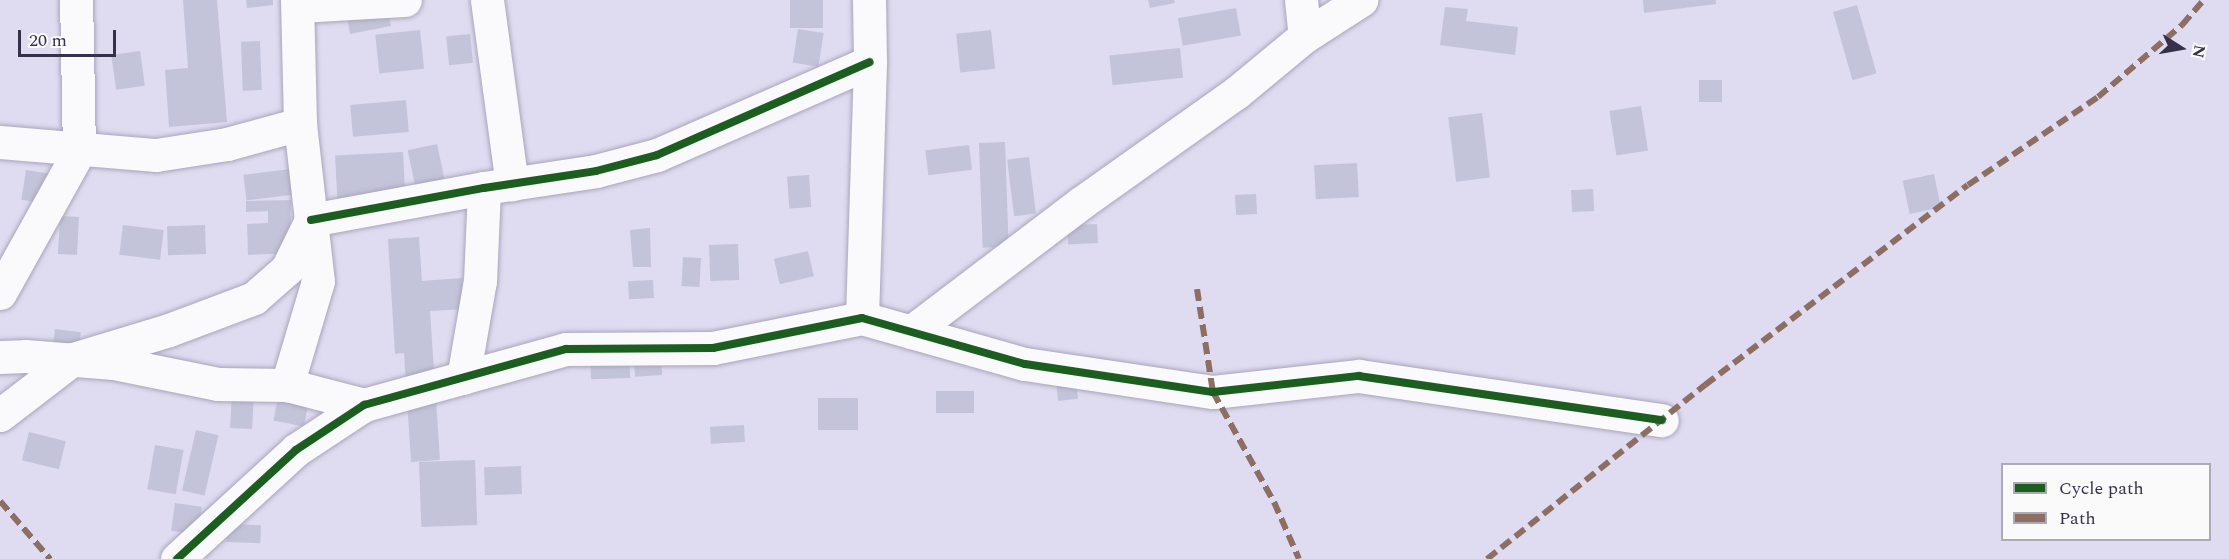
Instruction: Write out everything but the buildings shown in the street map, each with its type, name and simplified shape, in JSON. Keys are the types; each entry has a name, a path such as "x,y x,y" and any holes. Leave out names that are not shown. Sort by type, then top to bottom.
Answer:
{"street":[{"path":"0,293 80,151 76,0"},
{"path":"287,385 318,281 300,124 298,3 405,0"},
{"path":"463,378 498,186 487,0"},
{"path":"862,318 870,62 868,0"},
{"path":"1301,0 1305,36"},
{"path":"911,332 1081,203 1236,93 1305,36 1361,0"},
{"path":"311,220 498,186 596,171 657,155 870,62"},
{"path":"0,142 41,144 80,151 156,155 227,144 300,124"},
{"path":"0,415 73,359 169,330 254,298 287,269 311,220"},
{"path":"177,559 296,450 364,405 566,349 713,348 862,318 1025,364 1214,392 1359,376 1662,420"},
{"path":"0,357 25,356 114,363 218,384 287,385 364,405"}],"marked path":[{"path":"1487,559 1705,385 1968,185 2098,97 2182,25 2204,0"},
{"path":"1197,289 1213,392 1274,502 1299,559"},
{"path":"0,501 50,559"}],"cycle path":[{"path":"311,220 484,188 596,171 657,155 870,62"},
{"path":"177,559 296,450 364,405 566,349 713,348 862,318 1025,364 1213,392 1359,376 1662,420"}]}
